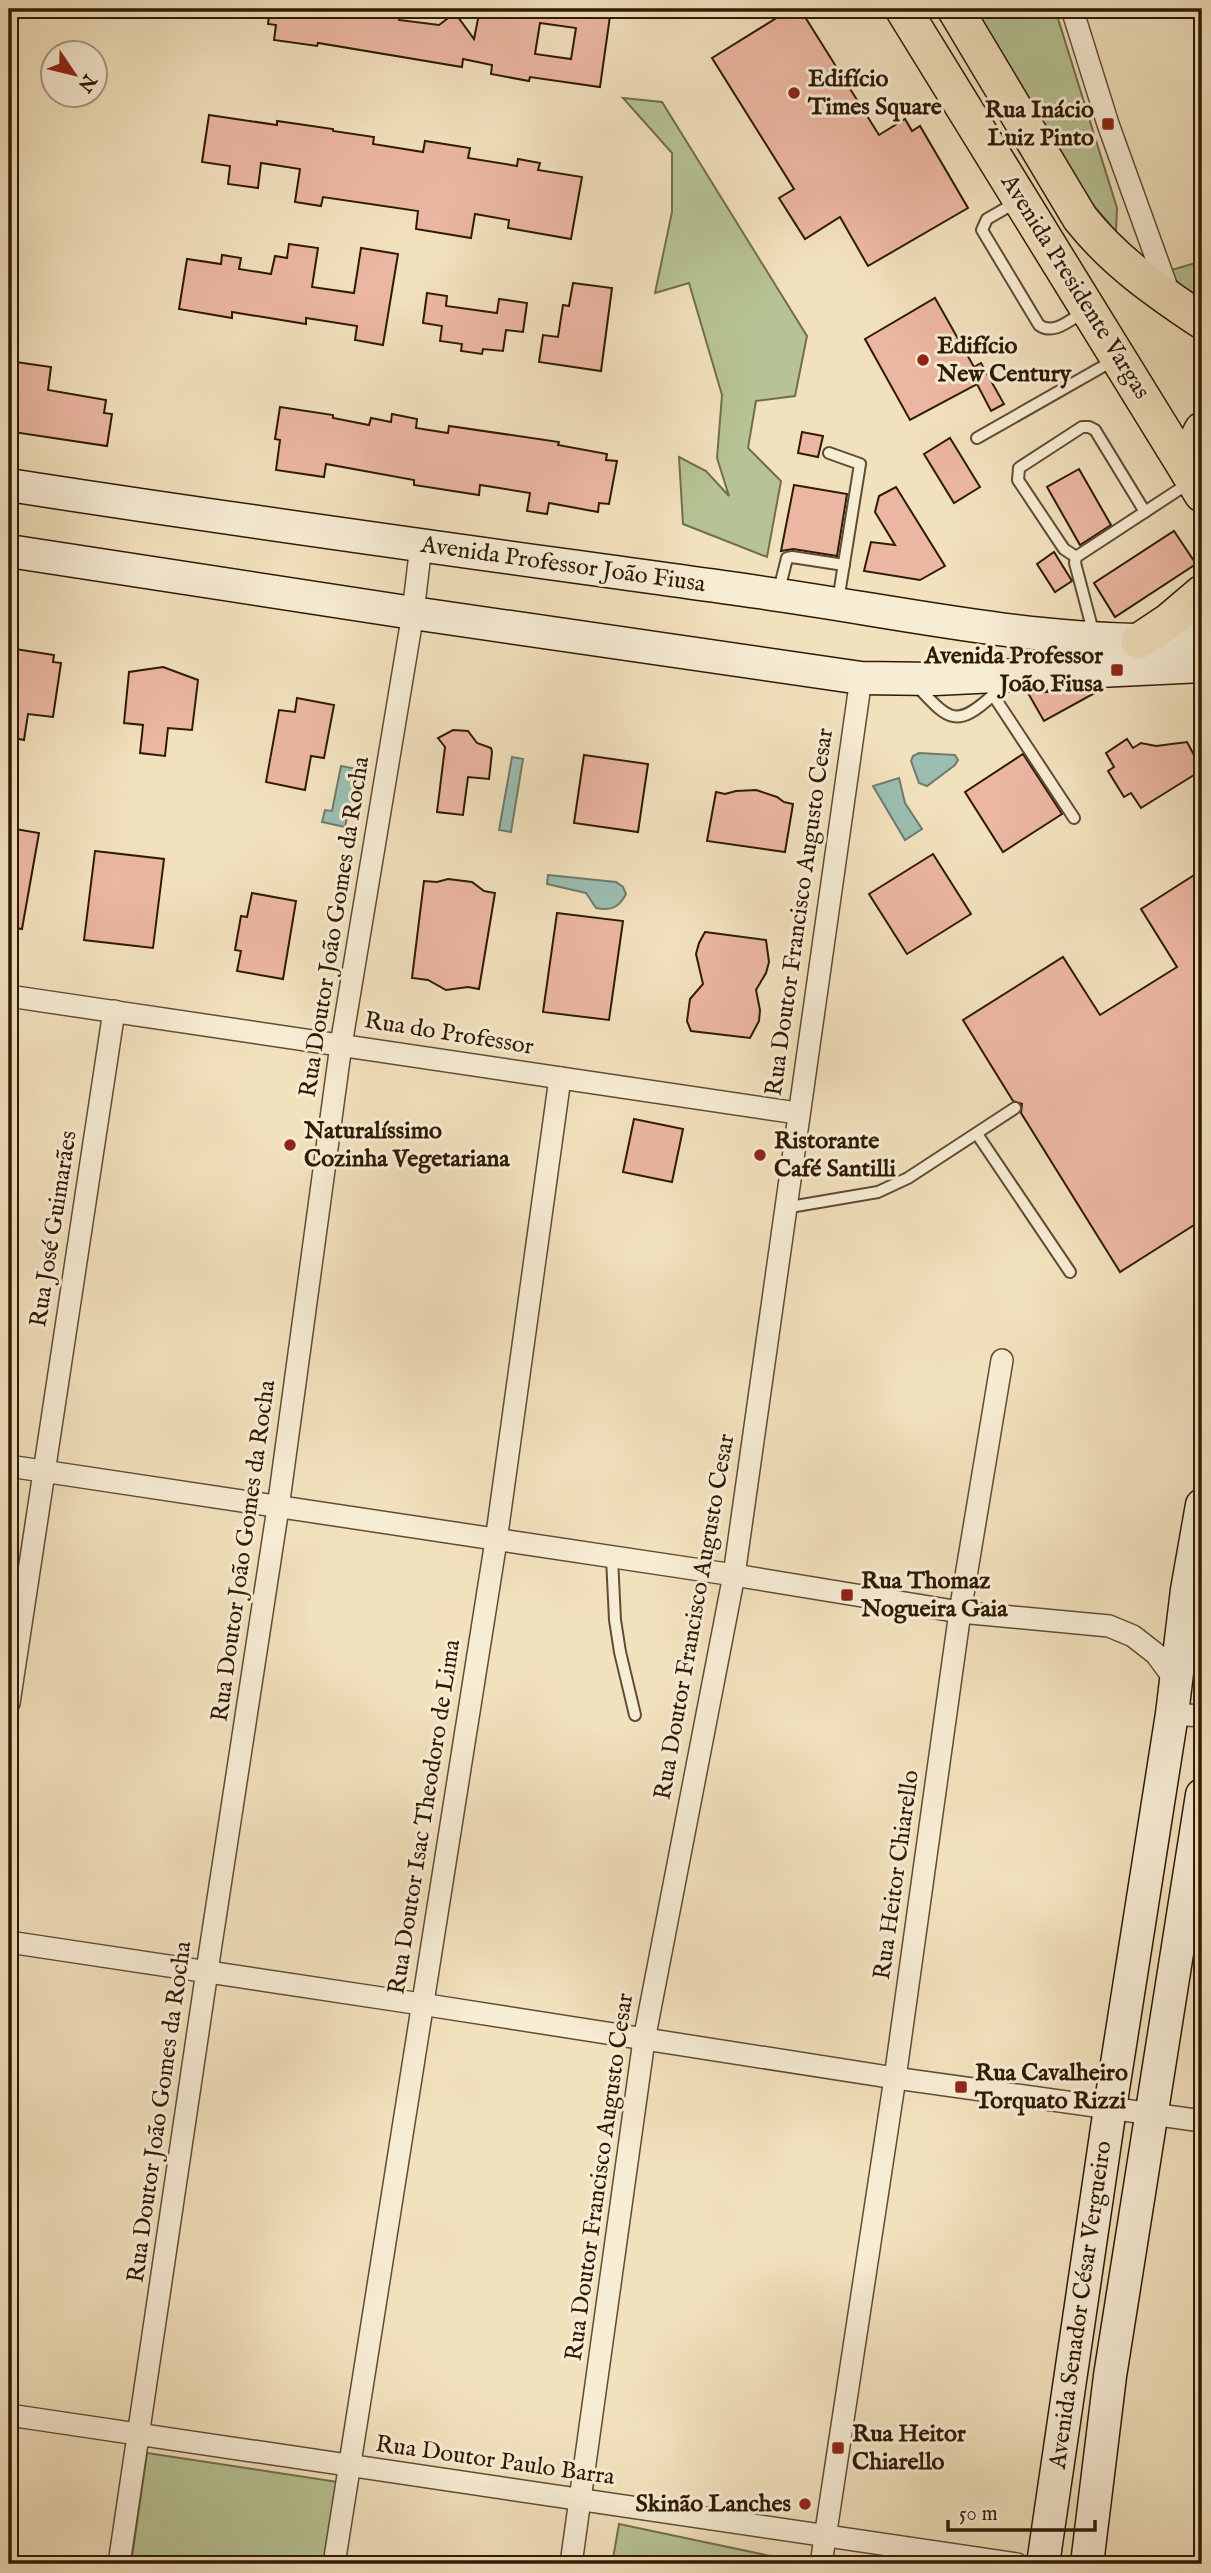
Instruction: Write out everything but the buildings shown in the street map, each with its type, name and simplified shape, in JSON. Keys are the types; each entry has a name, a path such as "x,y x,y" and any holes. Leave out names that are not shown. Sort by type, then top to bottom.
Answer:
{"main road":[{"name":"Avenida Presidente Vargas","path":"903,9 1195,482"},
{"name":"Avenida Presidente Vargas","path":"955,9 1080,218 1124,265 1202,321"},
{"path":"1195,482 1193,448 1202,430"},
{"name":"Avenida Professor João Fiusa","path":"9,485 226,519 778,594 1010,629 1095,639 1202,637"},
{"path":"9,551 861,678 992,686 1202,666"},
{"path":"1139,640 1169,621 1202,593"},
{"name":"Avenida Senador César Vergueiro","path":"1042,2564 1110,2108 1187,1715 1175,1680 1195,1591 1202,1505"},
{"name":"Avenida Senador César Vergueiro","path":"1087,2564 1110,2376 1202,1795"},
{"path":"1072,2370 1110,2376"}],"street":[{"path":"1072,9 1108,124 1172,301"},
{"name":"Rua Doutor João Gomes da Rocha","path":"119,2564 278,1508 341,1045 413,613 421,545"},
{"name":"Rua Doutor Francisco Augusto Cesar","path":"571,2564 643,2040 734,1575 797,1113 861,678"},
{"name":"Rua do Professor","path":"9,996 797,1113"},
{"name":"Rua José Guimarães","path":"9,1703 114,1011"},
{"name":"Rua Doutor Isac Theodoro de Lima","path":"334,2564 496,1541 559,1078"},
{"name":"Rua Heitor Chiarello","path":"821,2564 895,2078 961,1612 1002,1360"},
{"path":"9,1466 734,1575 961,1612 1109,1626 1133,1636 1156,1654 1175,1680"},
{"path":"9,1942 895,2078 1202,2121"},
{"name":"Rua Doutor Paulo Barra","path":"9,2415 1017,2564"}],"lane":[{"path":"1021,200 987,219 982,230 1039,325 1052,330 1088,309"},
{"path":"977,438 1118,358"},
{"path":"1076,557 1063,549 1018,480 1019,468 1082,428 1089,427 1095,430 1145,512"},
{"path":"829,453 860,464 838,603"},
{"path":"1095,639 1075,563 1076,557 1195,482"},
{"path":"778,594 787,558 844,565"},
{"path":"992,686 1074,818"},
{"path":"784,1208 878,1192 908,1178 1015,1108"},
{"path":"976,1133 1069,1272"},
{"path":"612,1558 615,1620 635,1714"}],"green space":[{"path":"967,9 1055,9 1117,208 1116,232 1071,179"},
{"path":"623,98 662,102 807,336 795,396 756,401 748,448 781,481 767,557 683,524 679,457 706,471 729,496 717,458 722,395 689,283 655,293 672,212 672,153"},
{"path":"1202,261 1202,304 1190,297 1168,271"},
{"path":"147,2453 338,2482 324,2564 131,2564"},
{"path":"619,2524 799,2562 612,2564"}],"shaded area":[{"path":"919,753 955,755 958,760 927,786 919,783 911,761 913,756"},
{"path":"512,757 523,759 511,832 499,830"},
{"path":"341,766 357,769 345,827 322,822 325,810 332,811"},
{"path":"899,778 905,803 922,829 905,840 873,786"},
{"path":"548,875 616,882 623,887 626,894 614,907 596,908 586,893 547,884"}],"place":[{"name":"Edifício Times Square","path":"794,93"},
{"name":"Rua Inácio Luiz Pinto","path":"1108,124"},
{"name":"Edifício New Century","path":"923,360"},
{"name":"Avenida Professor João Fiusa","path":"1117,670"},
{"name":"Naturalíssimo Cozinha Vegetariana","path":"290,1145"},
{"name":"Ristorante Café Santilli","path":"760,1155"},
{"name":"Rua Thomaz Nogueira Gaia","path":"847,1595"},
{"name":"Rua Cavalheiro Torquato Rizzi","path":"961,2087"},
{"name":"Rua Heitor Chiarello","path":"838,2448"},
{"name":"Skinão Lanches","path":"805,2504"}]}
